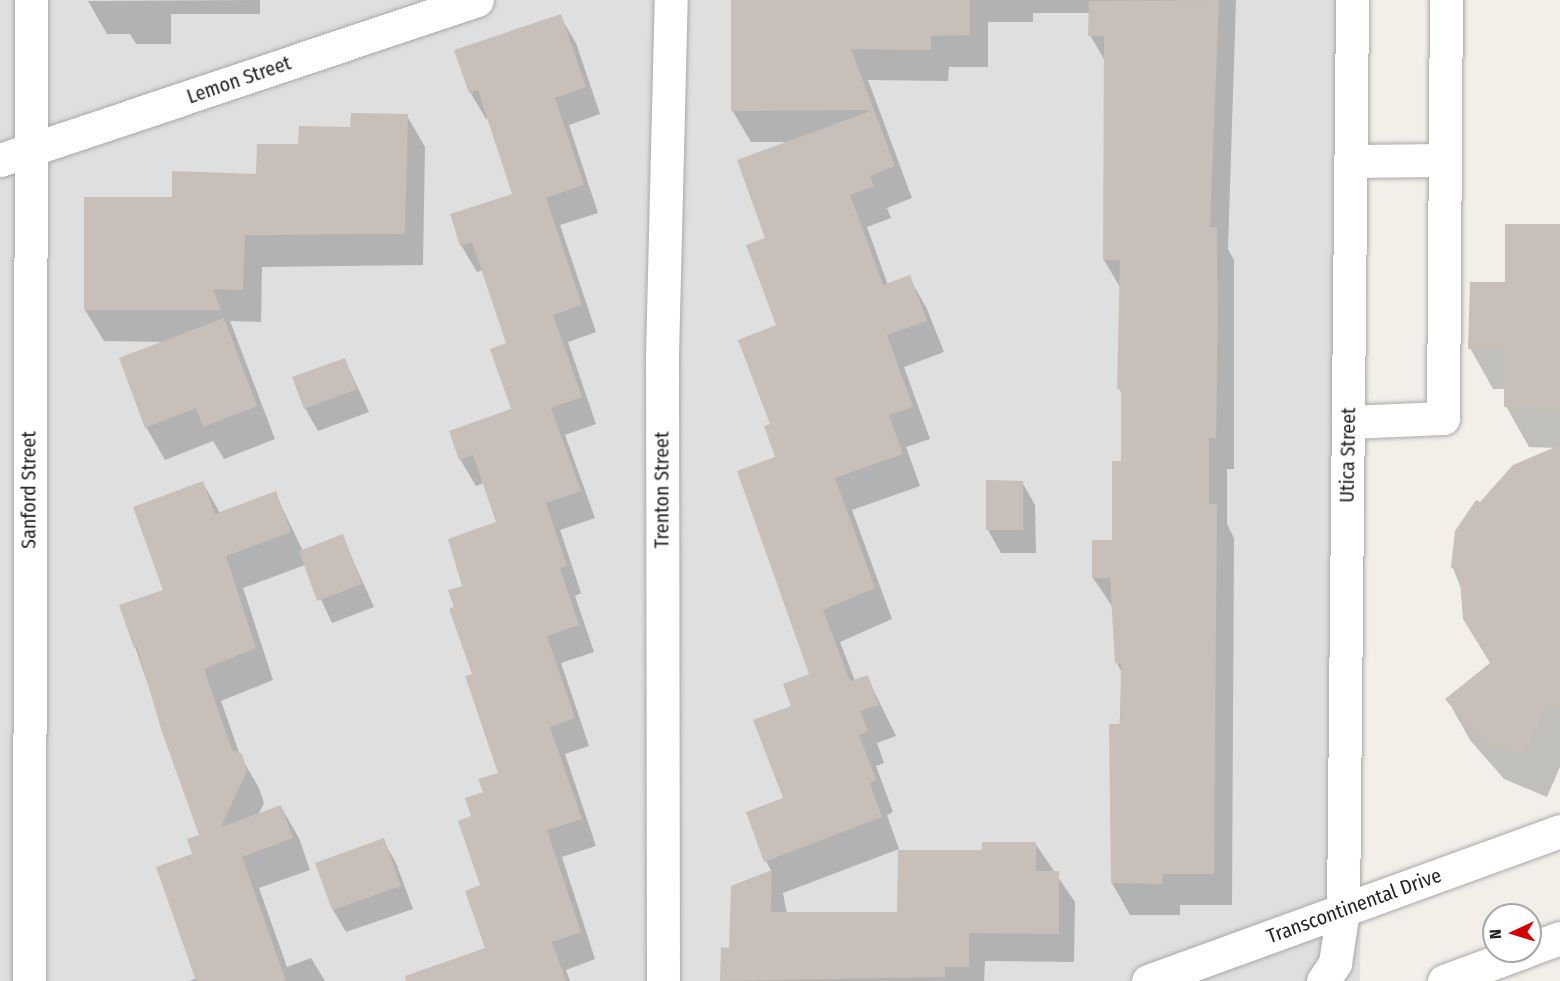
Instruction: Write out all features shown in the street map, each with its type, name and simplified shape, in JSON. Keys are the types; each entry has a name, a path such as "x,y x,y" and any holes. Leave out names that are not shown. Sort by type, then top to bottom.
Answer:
{"street":[{"name":"Sanford Street","path":"29,981 14,155 31,0"},
{"name":"Lemon Street","path":"14,155 477,0"},
{"name":"Trenton Street","path":"663,981 662,356 671,0"},
{"name":"Utica Street","path":"1323,981 1335,963 1343,910 1352,0"},
{"path":"1348,422 1443,418 1446,0"},
{"path":"1351,161 1444,160"},
{"name":"Transcontinental Drive","path":"1148,981 1560,831"},
{"path":"1542,945 1560,938"},
{"path":"1444,981 1493,963"}],"shaded area":[{"path":"0,0 1369,0 1360,981 0,981"}],"building":[{"path":"731,0 970,0 970,35 931,36 931,50 851,49 895,166 870,176 874,186 850,195 883,285 910,275 927,321 887,335 913,407 889,415 903,454 835,478 875,588 823,610 850,681 868,675 879,705 860,711 868,731 859,735 876,780 870,783 882,817 764,862 746,812 783,798 753,720 791,706 783,684 809,674 737,471 775,457 764,426 770,424 738,340 776,325 746,245 765,238 737,160 873,110 731,111"},
{"path":"1219,0 1210,227 1217,227 1218,317 1216,438 1209,438 1209,504 1217,504 1214,874 1163,874 1162,884 1111,883 1109,724 1120,724 1121,664 1115,663 1110,578 1092,578 1092,540 1112,540 1112,461 1121,461 1121,389 1117,389 1120,260 1103,260 1104,36 1088,36 1089,1"},
{"path":"561,14 586,87 555,98 584,185 546,198 582,305 553,315 582,397 551,408 581,491 546,503 567,566 560,568 579,625 547,636 575,718 550,727 582,819 547,830 581,932 552,942 566,981 406,981 405,976 485,948 465,891 480,885 458,821 471,816 465,798 483,792 478,779 498,773 465,676 472,674 449,609 454,607 448,590 462,586 448,539 496,522 473,455 459,460 449,431 511,409 490,349 506,343 472,242 460,246 450,214 512,194 478,90 469,93 454,50"},
{"path":"351,113 408,114 405,234 245,235 243,290 213,289 221,310 84,310 84,197 172,197 172,171 256,174 257,144 298,144 299,126 350,127"},
{"path":"1505,224 1560,224 1560,408 1504,407 1504,348 1468,349 1470,282 1505,282"},
{"path":"224,318 257,406 203,427 196,408 145,428 119,358"},
{"path":"345,358 357,389 304,409 292,377"},
{"path":"1560,445 1560,707 1546,705 1523,757 1478,738 1445,699 1490,663 1463,619 1459,569 1451,568 1455,531 1476,500 1480,502 1513,465"},
{"path":"986,480 1023,481 1023,530 986,530"},
{"path":"203,481 215,514 276,491 291,532 226,556 256,648 204,669 232,750 242,754 247,770 221,827 281,805 293,838 242,857 286,981 196,981 156,867 192,854 187,839 199,835 162,732 137,647 134,648 119,605 163,590 133,507"},
{"path":"343,534 362,584 317,601 299,551"},
{"path":"384,838 401,886 332,910 315,863"},
{"path":"982,842 1036,842 1036,871 1059,871 1059,934 969,933 969,967 945,967 945,977 720,981 721,947 729,948 731,886 772,870 771,912 897,912 898,850 982,850"}]}
